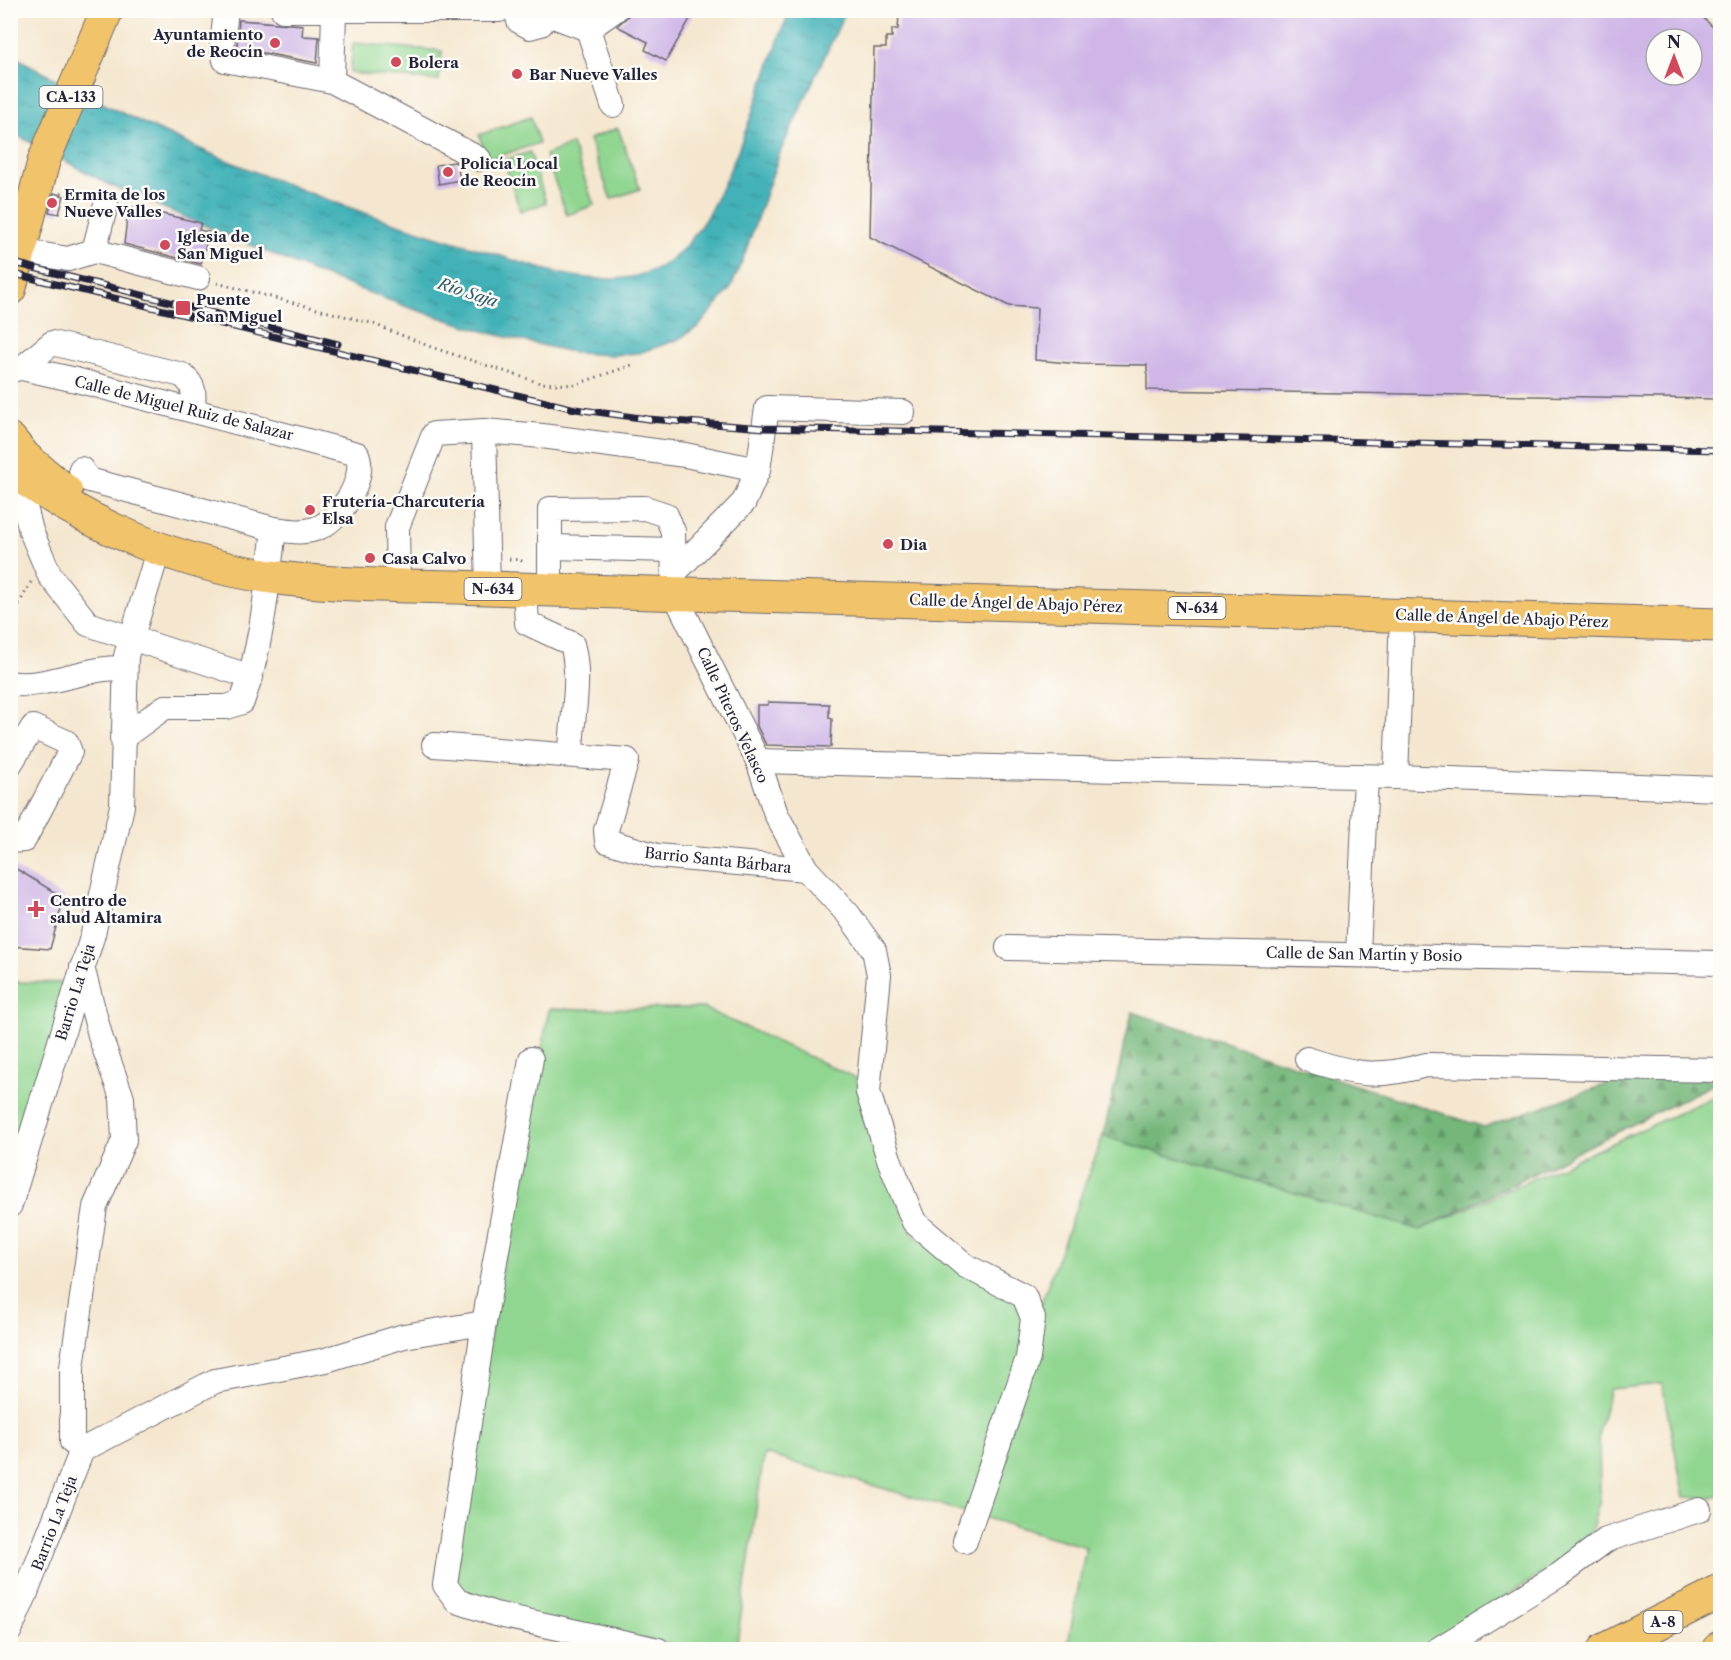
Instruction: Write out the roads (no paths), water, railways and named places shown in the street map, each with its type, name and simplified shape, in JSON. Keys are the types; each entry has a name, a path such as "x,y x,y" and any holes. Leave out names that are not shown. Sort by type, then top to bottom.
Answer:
{"highway":[{"name":"N-634","path":"10,468 67,506 125,534 159,548 223,567 268,576"},
{"name":"Calle de Ángel de Abajo Pérez","path":"268,576 311,581 537,590 674,561 1402,615 1720,625"},
{"name":"A-8","path":"1604,1650 1720,1592"}],"main road":[{"name":"CA-133","path":"11,288 20,251 19,215 102,22"},
{"path":"10,305 11,288"},
{"name":"N-634","path":"10,439 25,458 125,534"}],"street":[{"path":"225,10 222,46 225,60 332,81 479,159"},
{"path":"284,10 489,11"},
{"path":"516,10 519,21 530,27 541,24 548,12 588,29 612,105"},
{"path":"588,29 615,10"},
{"path":"332,81 334,12"},
{"path":"94,251 106,204"},
{"path":"20,251 68,259 94,251 198,278"},
{"name":"Calle de Miguel Ruiz de Salazar","path":"16,369 192,409 357,454 361,465 356,487 333,517 322,527 310,530 274,529"},
{"path":"434,745 571,755 571,726 578,664 573,644 527,623 550,547 674,561 744,502 758,470 767,408 903,412"},
{"path":"398,585 397,527 434,434 484,431 542,436 685,455 758,470"},
{"path":"484,431 488,588"},
{"path":"81,469 89,480 274,529 251,677 242,702 228,708 165,708 123,738"},
{"path":"11,505 26,510 31,531 50,576 88,624 251,677"},
{"name":"Calle Piteros Velasco","path":"550,547 550,509 645,508 666,515 674,561 758,761 776,814 806,869 848,914 874,950 879,975 868,1092 889,1159 914,1222 966,1266 1024,1296 1033,1318 1028,1358 965,1541"},
{"name":"Barrio La Teja","path":"10,1205 82,967 122,806 124,668 159,548"},
{"path":"1396,777 1402,615"},
{"path":"10,682 31,683 100,669 124,668"},
{"path":"10,764 33,727 66,742 70,752 24,840 10,841"},
{"name":"Barrio Santa Bárbara","path":"571,755 627,760 606,830 608,841 657,856 806,869"},
{"path":"758,761 1396,777 1720,789"},
{"path":"1358,954 1366,777"},
{"name":"Calle de San Martín y Bosio","path":"1008,948 1720,963"},
{"path":"82,967 101,1039 122,1098 124,1140 95,1207 82,1284 72,1367 72,1442 82,1450 215,1381 326,1360 404,1336 484,1323"},
{"path":"531,1059 484,1323 445,1585 457,1601 495,1614 658,1650"},
{"path":"1307,1059 1352,1074 1393,1074 1426,1065 1720,1070"},
{"name":"Barrio La Teja","path":"10,1630 18,1591 82,1450"},
{"path":"1437,1650 1559,1575 1606,1540 1699,1510"}],"water":[{"name":"Río Saja","path":"790,11 846,11 781,150 743,259 730,289 699,326 677,340 639,353 612,355 576,353 493,334 410,308 314,272 112,186 11,132 10,54 121,113 178,139 235,164 352,209 552,272 585,278 629,277 656,269 672,259 692,239 710,212 741,144"}],"railway":[{"path":"10,262 338,344"},
{"path":"10,273 575,409 648,419 764,428 1720,450"}],"place":[{"name":"Ayuntamiento de Reocín","path":"275,43"},
{"name":"Bolera","path":"396,62"},
{"name":"Bar Nueve Valles","path":"517,74"},
{"name":"Policía Local de Reocín","path":"448,172"},
{"name":"Ermita de los Nueve Valles","path":"52,203"},
{"name":"Iglesia de San Miguel","path":"165,245"},
{"name":"Puente San Miguel","path":"183,308"},
{"name":"Frutería-Charcutería Elsa","path":"310,510"},
{"name":"Dia","path":"888,544"},
{"name":"Casa Calvo","path":"370,558"},
{"name":"Centro de salud Altamira","path":"36,909"}]}
